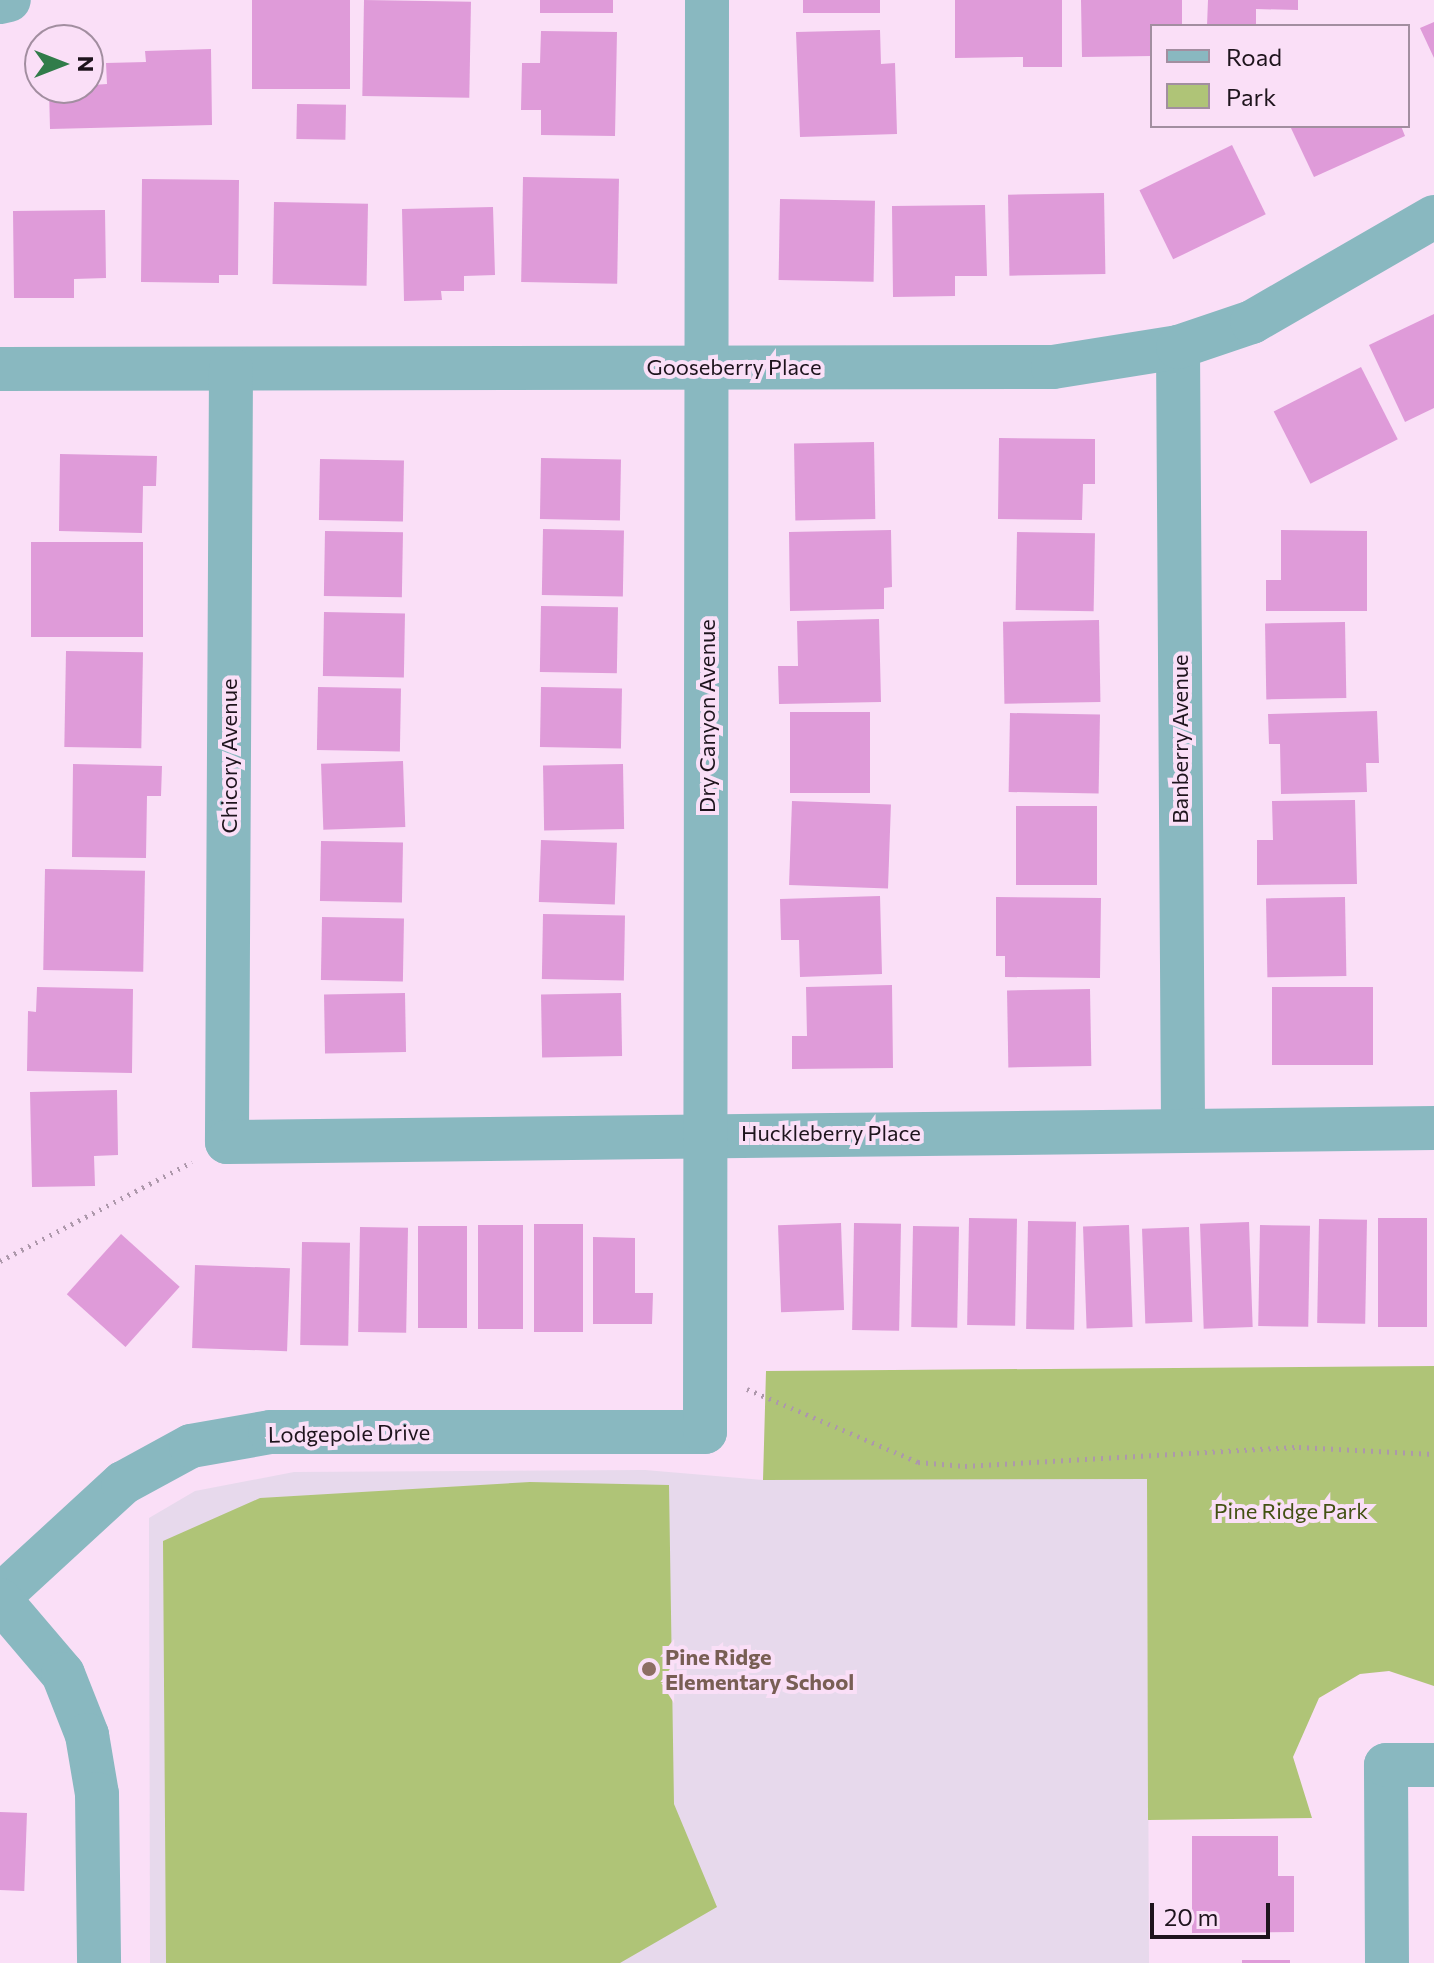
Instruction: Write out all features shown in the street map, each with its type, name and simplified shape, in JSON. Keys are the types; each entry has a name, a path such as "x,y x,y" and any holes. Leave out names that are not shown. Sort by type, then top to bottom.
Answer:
{"street":[{"path":"0,2 9,0"},
{"name":"Dry Canyon Avenue","path":"705,1432 707,0"},
{"name":"Gooseberry Place","path":"0,369 1053,367 1178,347 1252,322 1434,217"},
{"name":"Banberry Avenue","path":"1178,347 1183,1131"},
{"name":"Chicory Avenue","path":"227,1142 231,369"},
{"name":"Huckleberry Place","path":"227,1142 707,1134 1434,1128"},
{"name":"Lodgepole Drive","path":"0,1598 123,1483 191,1446 270,1432 705,1432"},
{"path":"0,1598 63,1674 87,1735 97,1794 99,1963"},
{"path":"1387,1963 1386,1765 1434,1765"}],"path":[{"path":"0,1261 227,1142"},
{"path":"705,1369 918,1462 965,1466 1299,1447 1434,1454"}],"shaded area":[{"name":"Pine Ridge Elementary School","path":"645,1470 763,1480 1147,1479 1149,1963 150,1963 149,1518 195,1491 294,1472"}],"green space":[{"name":"Pine Ridge Park","path":"1434,1366 1434,1686 1389,1671 1360,1674 1319,1698 1293,1757 1312,1818 1148,1820 1147,1479 763,1480 766,1371"},
{"path":"530,1482 669,1485 674,1804 717,1907 620,1963 166,1963 163,1541 260,1498"}],"building":[{"path":"252,0 350,0 350,89 252,89"},
{"path":"364,0 471,2 469,98 362,96"},
{"path":"540,0 613,0 613,13 540,13"},
{"path":"803,0 880,0 880,13 803,13"},
{"path":"955,0 1062,0 1062,67 1023,67 1023,57 955,58"},
{"path":"1081,0 1182,0 1182,24 1150,24 1150,56 1082,57"},
{"path":"1208,0 1298,0 1298,10 1256,9 1256,24 1207,24"},
{"path":"1434,22 1434,58 1420,28"},
{"path":"880,30 881,64 895,63 897,134 800,137 796,32"},
{"path":"541,31 617,32 615,136 541,135 541,110 521,110 522,63 540,63"},
{"path":"211,49 212,125 50,129 49,104 104,104 106,63 146,62 145,51"},
{"path":"297,104 346,105 345,140 296,139"},
{"path":"1291,128 1402,128 1405,136 1314,177"},
{"path":"1232,145 1266,214 1173,259 1139,190"},
{"path":"523,177 619,179 617,284 521,282"},
{"path":"142,179 239,180 238,275 219,275 219,283 141,282"},
{"path":"1104,193 1105,274 1009,276 1008,195"},
{"path":"780,199 875,201 874,282 779,280"},
{"path":"274,202 368,204 367,286 273,284"},
{"path":"985,205 987,276 955,276 955,296 893,297 892,206"},
{"path":"493,207 495,275 464,276 464,291 441,291 442,300 404,301 402,209"},
{"path":"105,210 106,278 74,279 74,298 14,298 13,211"},
{"path":"1434,314 1434,408 1405,422 1369,345"},
{"path":"1361,367 1398,439 1310,484 1274,411"},
{"path":"999,438 1095,439 1095,484 1083,484 1082,520 998,519"},
{"path":"874,442 875,519 795,520 794,443"},
{"path":"60,454 157,456 156,486 143,486 142,533 59,531"},
{"path":"541,458 621,459 620,520 540,519"},
{"path":"320,459 404,460 403,521 319,520"},
{"path":"543,529 624,530 623,596 542,595"},
{"path":"891,530 892,587 884,588 884,609 790,611 789,532"},
{"path":"1281,530 1367,531 1367,611 1266,611 1266,580 1281,580"},
{"path":"325,531 403,532 402,597 324,596"},
{"path":"1017,532 1095,533 1094,611 1016,610"},
{"path":"31,542 143,542 143,637 31,637"},
{"path":"541,606 618,607 617,673 540,672"},
{"path":"324,612 405,613 404,677 323,676"},
{"path":"879,619 881,702 779,704 778,666 798,666 797,621"},
{"path":"1099,620 1100,702 1004,704 1003,622"},
{"path":"1345,622 1346,698 1266,699 1265,623"},
{"path":"66,651 143,652 141,748 64,747"},
{"path":"318,687 401,688 400,751 317,750"},
{"path":"541,687 622,688 621,748 540,747"},
{"path":"1377,711 1379,763 1366,763 1367,792 1281,794 1280,744 1269,744 1268,714"},
{"path":"790,712 870,712 870,793 790,793"},
{"path":"1010,713 1100,715 1099,794 1009,792"},
{"path":"403,761 405,827 323,830 321,764"},
{"path":"73,764 162,766 161,796 147,796 146,858 72,857"},
{"path":"623,764 624,829 544,830 543,765"},
{"path":"1355,800 1357,884 1257,885 1257,840 1273,840 1272,801"},
{"path":"792,801 891,804 888,888 789,885"},
{"path":"1016,806 1097,806 1097,885 1016,885"},
{"path":"541,840 617,843 615,905 539,902"},
{"path":"321,841 403,842 402,902 320,901"},
{"path":"45,869 145,871 143,972 43,970"},
{"path":"880,896 882,974 800,977 799,940 781,940 780,899"},
{"path":"996,897 1101,898 1100,978 1005,977 1005,956 996,956"},
{"path":"1345,897 1346,976 1267,977 1266,898"},
{"path":"543,914 625,915 624,980 542,979"},
{"path":"322,917 404,918 403,981 321,980"},
{"path":"892,985 893,1068 792,1069 792,1036 807,1036 806,987"},
{"path":"37,987 133,989 132,1073 27,1071 28,1011 36,1012"},
{"path":"1272,987 1373,987 1373,1065 1272,1065"},
{"path":"1090,989 1091,1066 1008,1067 1007,990"},
{"path":"405,993 406,1052 325,1053 324,994"},
{"path":"621,993 622,1056 542,1057 541,994"},
{"path":"117,1090 118,1155 94,1156 95,1186 32,1187 30,1092"},
{"path":"969,1218 1017,1219 1015,1326 967,1325"},
{"path":"1378,1218 1427,1218 1427,1327 1378,1327"},
{"path":"1319,1219 1367,1220 1365,1324 1317,1323"},
{"path":"1028,1221 1076,1222 1074,1330 1026,1329"},
{"path":"1249,1222 1253,1327 1204,1329 1200,1224"},
{"path":"841,1223 844,1310 781,1312 778,1225"},
{"path":"854,1223 901,1224 899,1331 852,1330"},
{"path":"534,1224 583,1224 583,1332 534,1332"},
{"path":"478,1225 523,1225 523,1329 478,1329"},
{"path":"1129,1225 1133,1327 1087,1329 1083,1227"},
{"path":"1260,1225 1310,1226 1308,1327 1258,1326"},
{"path":"418,1226 467,1226 467,1328 418,1328"},
{"path":"913,1226 959,1227 957,1328 911,1327"},
{"path":"360,1227 408,1228 406,1333 358,1332"},
{"path":"1189,1227 1192,1322 1145,1324 1142,1229"},
{"path":"121,1234 180,1287 126,1347 67,1294"},
{"path":"593,1237 635,1238 635,1293 653,1293 652,1324 593,1324"},
{"path":"302,1242 350,1243 348,1346 300,1345"},
{"path":"195,1265 290,1268 287,1351 192,1348"},
{"path":"0,1812 27,1813 24,1891 0,1890"},
{"path":"1192,1836 1278,1836 1278,1876 1294,1876 1294,1932 1192,1933"},
{"path":"1242,1960 1290,1960 1290,1963 1242,1963"}],"place":[{"name":"Pine Ridge Elementary School","path":"649,1669"}]}
